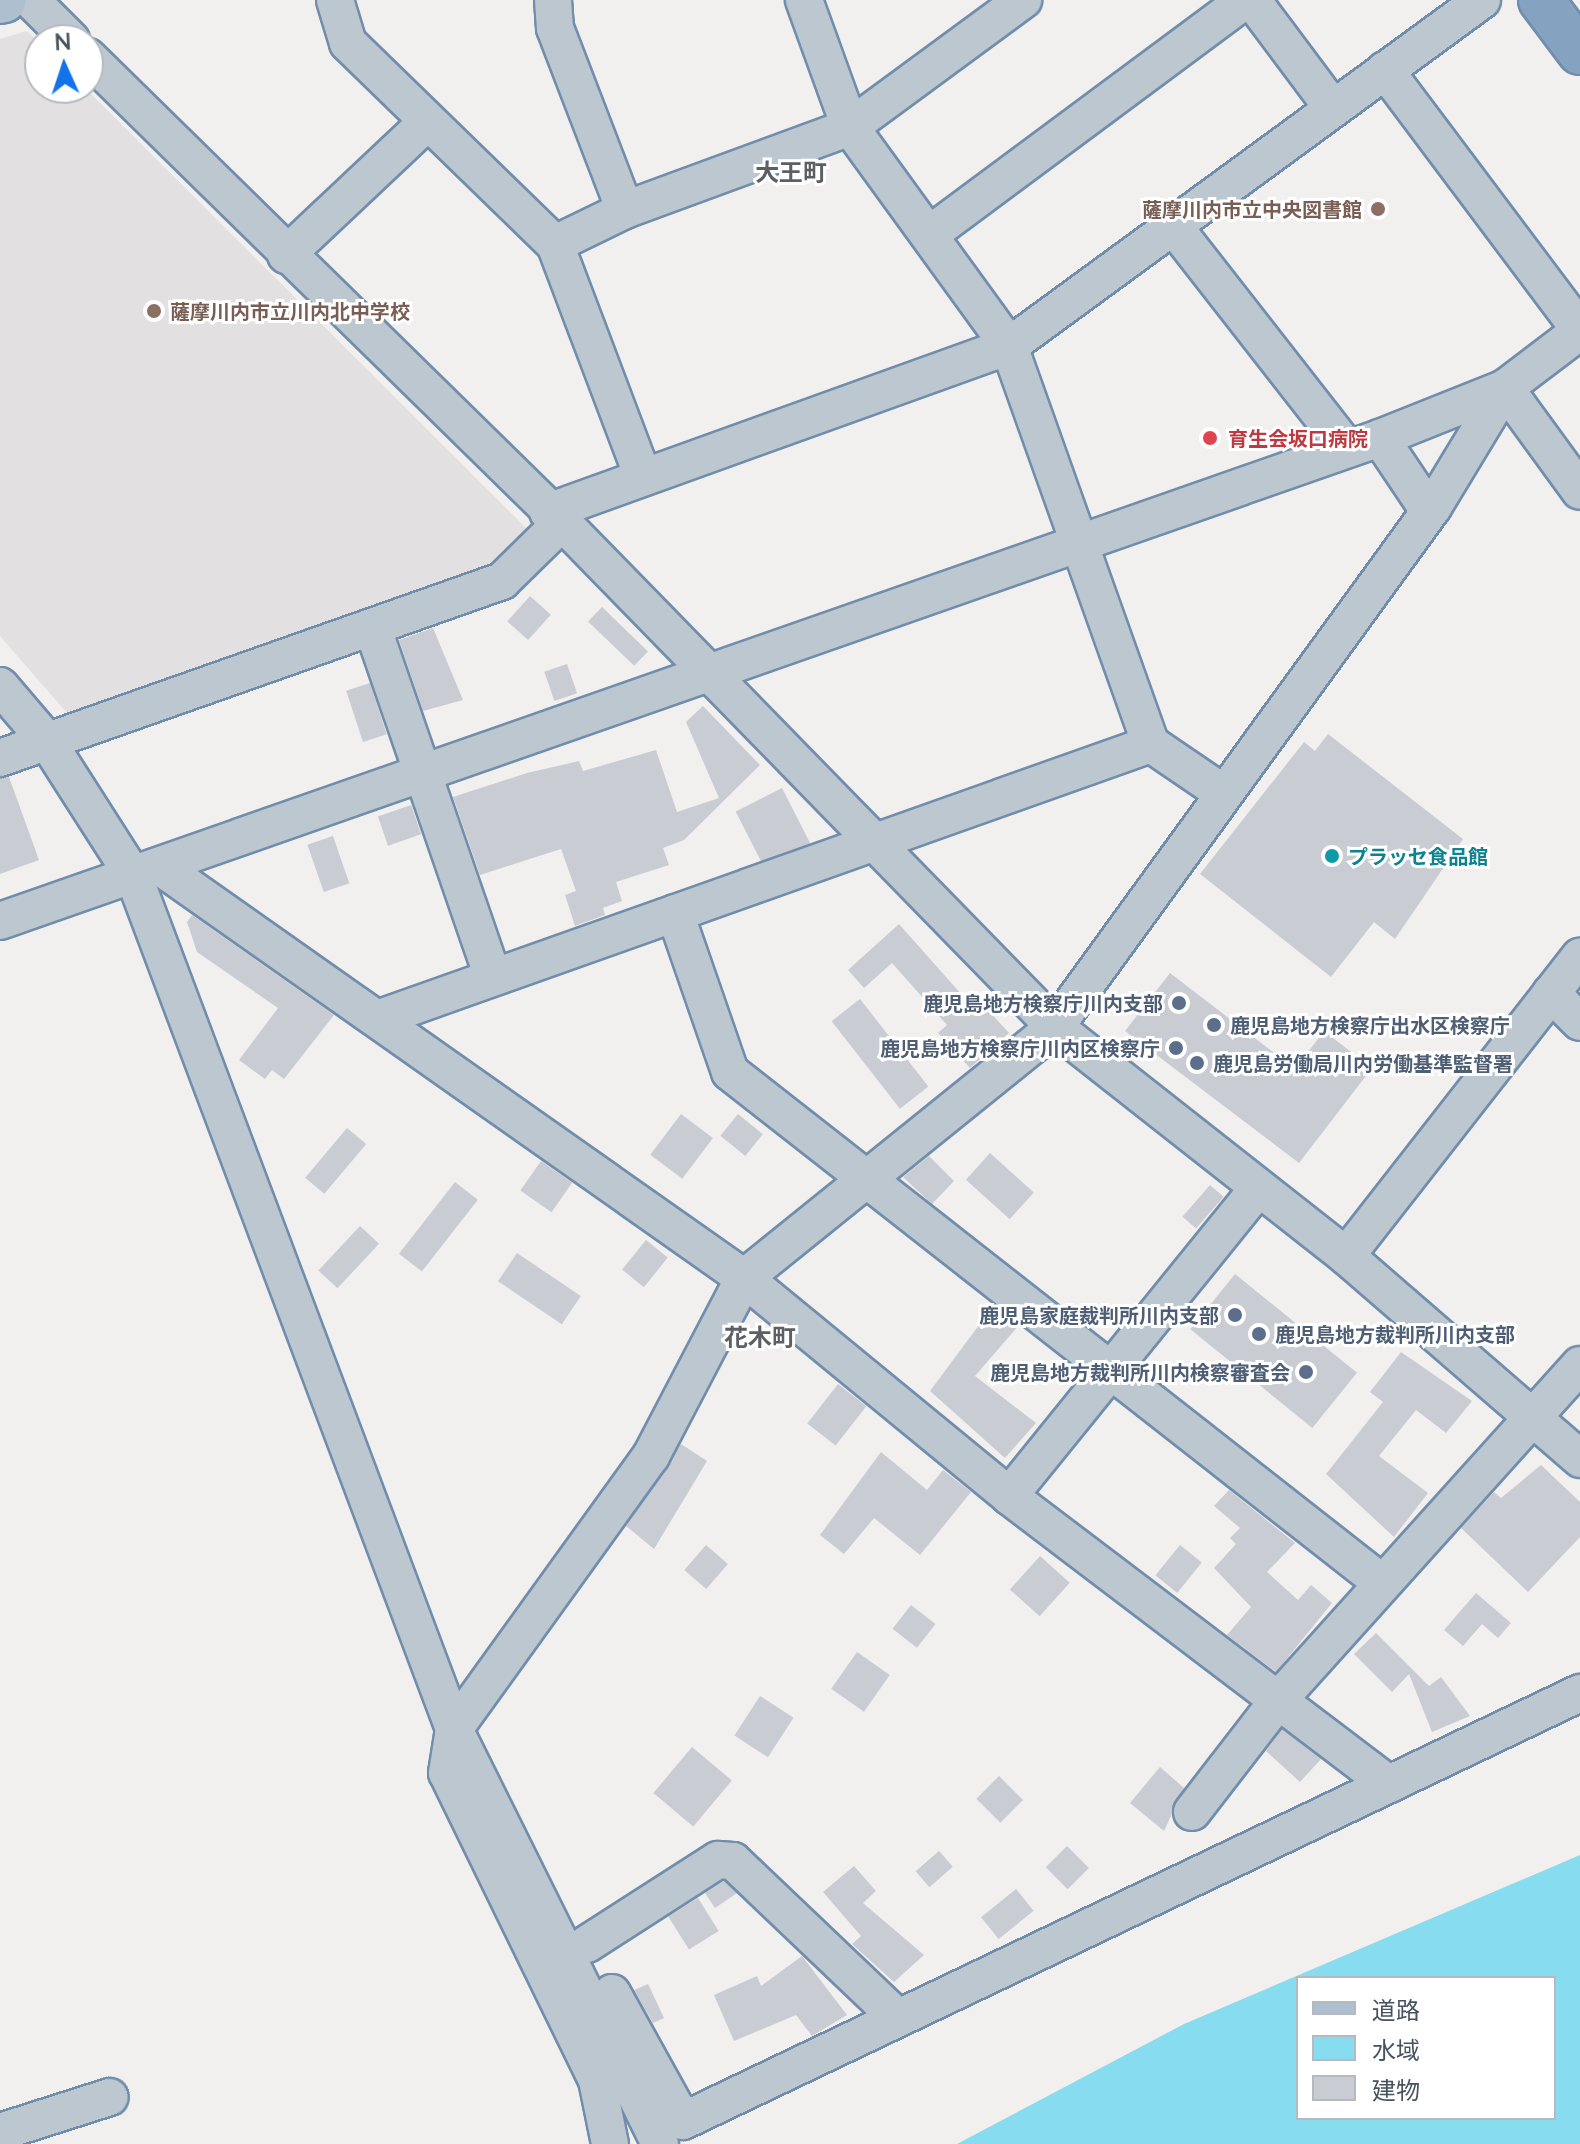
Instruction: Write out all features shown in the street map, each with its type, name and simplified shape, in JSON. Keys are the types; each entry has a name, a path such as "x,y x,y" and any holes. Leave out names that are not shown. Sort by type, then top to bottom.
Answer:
{"highway":[{"path":"1541,0 1580,52"}],"street":[{"path":"31,0 55,24"},
{"path":"335,0 348,43 426,123 555,244 642,474"},
{"path":"553,0 555,28 625,210"},
{"path":"804,0 850,127 1009,346 1082,542 1151,744 1223,793"},
{"path":"555,244 625,210 850,127 1023,0"},
{"path":"930,234 1245,0"},
{"path":"1252,0 1332,107"},
{"path":"0,758 502,581 555,517 642,474 1009,346 1171,223 1482,0"},
{"path":"0,921 708,677 1364,443 1505,388 1580,331 1385,70"},
{"path":"104,73 555,517 873,847 1055,1027 1346,1256 1536,1414 1580,1459"},
{"path":"286,255 426,123"},
{"path":"1171,223 1364,443 1431,509"},
{"path":"1505,388 1580,491"},
{"path":"610,2144 597,2080 447,1773 454,1729 651,1456 744,1278 1055,1027 1431,509 1505,388"},
{"path":"373,629 492,975"},
{"path":"0,686 47,741 148,872 454,1729 672,2132"},
{"path":"380,1018 492,975 873,847 1151,744"},
{"path":"148,872 380,1018 744,1278 1009,1496 1280,1698 1389,1784"},
{"path":"675,913 730,1072 1112,1368 1381,1582"},
{"path":"1346,1256 1580,956"},
{"path":"1551,993 1580,1022"},
{"path":"1009,1496 1258,1188"},
{"path":"1192,1812 1280,1698 1381,1582 1580,1365"},
{"path":"672,2132 897,2017 1580,1693"},
{"path":"454,1729 494,1754 587,1944 672,2132"},
{"path":"587,1944 718,1860 733,1861 897,2017"},
{"path":"0,2132 110,2097"}],"shaded area":[{"name":"薩摩川内市立川内北中学校","path":"24,32 24,104 101,104 531,533 501,572 74,721 0,636 0,39"}],"water":[{"path":"1580,1855 1580,2144 957,2144 1184,2024 1296,1976 1296,2120 1556,2120 1556,1976 1296,1976"}],"building":[{"path":"530,596 551,615 528,640 507,621"},
{"path":"602,607 648,651 634,666 588,621"},
{"path":"433,628 463,700 423,711 399,640"},
{"path":"567,664 577,693 554,701 544,672"},
{"path":"370,683 387,734 363,742 346,691"},
{"path":"703,706 760,765 684,840 663,848 669,865 616,882 622,901 603,908 605,915 575,926 565,895 576,891 561,849 480,875 453,797 527,773 579,761 583,771 656,750 677,812 719,798 686,722"},
{"name":"プラッセ食品館","path":"1328,734 1463,839 1395,939 1374,922 1331,977 1200,874 1304,742 1315,751"},
{"path":"9,777 39,860 0,874 0,778"},
{"path":"782,788 810,843 764,867 736,812"},
{"path":"411,805 421,834 388,846 378,816"},
{"path":"333,836 349,883 324,892 307,845"},
{"path":"192,915 334,1015 284,1079 272,1070 265,1079 239,1060 278,1008 197,952 187,922"},
{"path":"899,924 970,1004 977,998 1009,1033 970,1068 938,1033 947,1025 892,963 864,988 848,970"},
{"path":"1170,973 1295,1069 1324,1031 1372,1068 1299,1163 1125,1031"},
{"path":"860,999 928,1086 900,1109 832,1021"},
{"path":"681,1114 713,1138 682,1179 650,1155"},
{"path":"738,1114 763,1134 745,1156 720,1136"},
{"path":"347,1128 366,1144 324,1194 305,1178"},
{"path":"990,1153 1034,1192 1010,1219 966,1180"},
{"path":"929,1156 954,1181 932,1204 903,1177"},
{"path":"541,1161 572,1183 551,1212 520,1190"},
{"path":"455,1182 478,1200 422,1272 399,1254"},
{"path":"1210,1185 1224,1197 1196,1229 1182,1217"},
{"path":"360,1226 379,1244 337,1288 318,1271"},
{"path":"646,1240 668,1258 644,1287 622,1270"},
{"path":"517,1253 581,1296 562,1324 498,1281"},
{"path":"1235,1274 1357,1373 1312,1428 1190,1329"},
{"path":"994,1305 1019,1325 975,1376 1036,1423 1005,1458 930,1391"},
{"path":"1401,1352 1472,1401 1446,1433 1416,1410 1379,1456 1428,1493 1394,1537 1326,1474 1383,1402 1370,1392"},
{"path":"838,1384 866,1406 836,1446 807,1423"},
{"path":"681,1444 707,1461 654,1549 626,1526"},
{"path":"881,1452 927,1490 943,1470 971,1492 920,1555 874,1518 844,1554 820,1535"},
{"path":"1541,1465 1580,1502 1580,1537 1528,1592 1461,1528 1494,1492 1501,1498"},
{"path":"1229,1490 1295,1543 1267,1572 1298,1600 1311,1585 1332,1603 1276,1672 1227,1635 1251,1607 1214,1568 1236,1544 1230,1538 1240,1528 1214,1506"},
{"path":"706,1545 728,1564 706,1589 684,1570"},
{"path":"1180,1545 1202,1563 1177,1593 1155,1575"},
{"path":"1040,1556 1070,1583 1040,1616 1010,1589"},
{"path":"1476,1593 1511,1623 1498,1638 1482,1624 1463,1646 1444,1630"},
{"path":"911,1605 935,1624 917,1648 893,1629"},
{"path":"1376,1633 1429,1686 1441,1677 1470,1716 1432,1732 1409,1674 1392,1692 1354,1654"},
{"path":"857,1652 890,1675 864,1712 831,1689"},
{"path":"760,1696 794,1718 768,1757 734,1735"},
{"path":"1282,1729 1321,1759 1300,1782 1266,1751"},
{"path":"692,1747 732,1780 693,1826 653,1793"},
{"path":"1160,1767 1184,1788 1164,1831 1130,1803"},
{"path":"999,1776 1023,1800 1000,1823 976,1799"},
{"path":"1067,1846 1089,1868 1068,1889 1046,1867"},
{"path":"939,1851 953,1867 929,1887 916,1871"},
{"path":"854,1866 876,1891 863,1903 924,1955 894,1982 852,1944 861,1936 823,1892"},
{"path":"724,1881 737,1893 715,1908 705,1893"},
{"path":"1016,1889 1034,1911 999,1939 981,1917"},
{"path":"698,1898 719,1931 689,1950 668,1917"},
{"path":"802,1956 847,2015 812,2036 796,2015 734,2041 714,1995 757,1976 761,1986"},
{"path":"648,1984 664,2018 653,2023 634,1990"}],"place":[{"name":"薩摩川内市立中央図書館","path":"1378,209"},
{"name":"薩摩川内市立川内北中学校","path":"154,311"},
{"name":"育生会坂口病院","path":"1210,438"},
{"name":"プラッセ食品館","path":"1332,856"},
{"name":"鹿児島地方検察庁川内支部","path":"1179,1003"},
{"name":"鹿児島地方検察庁出水区検察庁","path":"1214,1025"},
{"name":"鹿児島地方検察庁川内区検察庁","path":"1176,1048"},
{"name":"鹿児島労働局川内労働基準監督署","path":"1197,1063"},
{"name":"鹿児島家庭裁判所川内支部","path":"1235,1315"},
{"name":"鹿児島地方裁判所川内支部","path":"1259,1334"},
{"name":"鹿児島地方裁判所川内検察審査会","path":"1306,1372"}],"district":[{"name":"大王町","path":"791,172"},
{"name":"花木町","path":"760,1337"}]}
